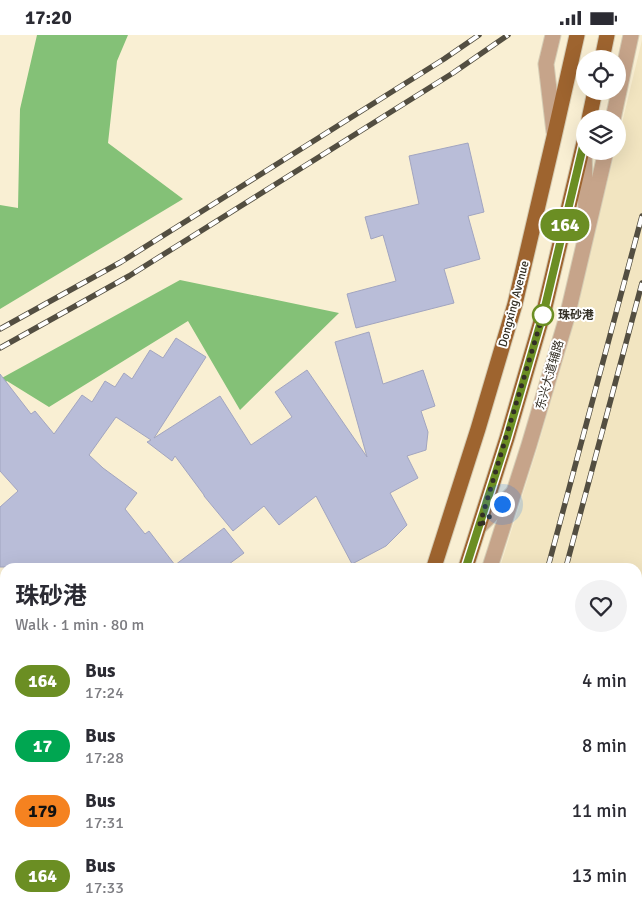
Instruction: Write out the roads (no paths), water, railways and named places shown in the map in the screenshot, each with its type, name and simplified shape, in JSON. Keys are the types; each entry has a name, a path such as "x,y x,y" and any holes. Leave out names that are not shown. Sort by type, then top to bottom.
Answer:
{"main road":[{"name":"Dongxing Avenue","path":"435,563 478,429 515,303 576,35"},
{"path":"604,50 607,35"},
{"path":"467,563 544,311 580,160"}],"street":[{"path":"553,35 546,63 554,137"},
{"path":"615,110 631,35"},
{"path":"585,160 587,233"},
{"name":"东兴大道辅路","path":"491,563 567,317 604,160"},
{"path":"479,527 514,492"}],"railway":[{"path":"0,329 121,262 444,59 479,35"},
{"path":"0,348 129,276 453,73 508,35"},
{"path":"549,563 642,216"},
{"path":"567,563 642,283"}],"place":[{"name":"珠砂港","path":"543,315"}]}
